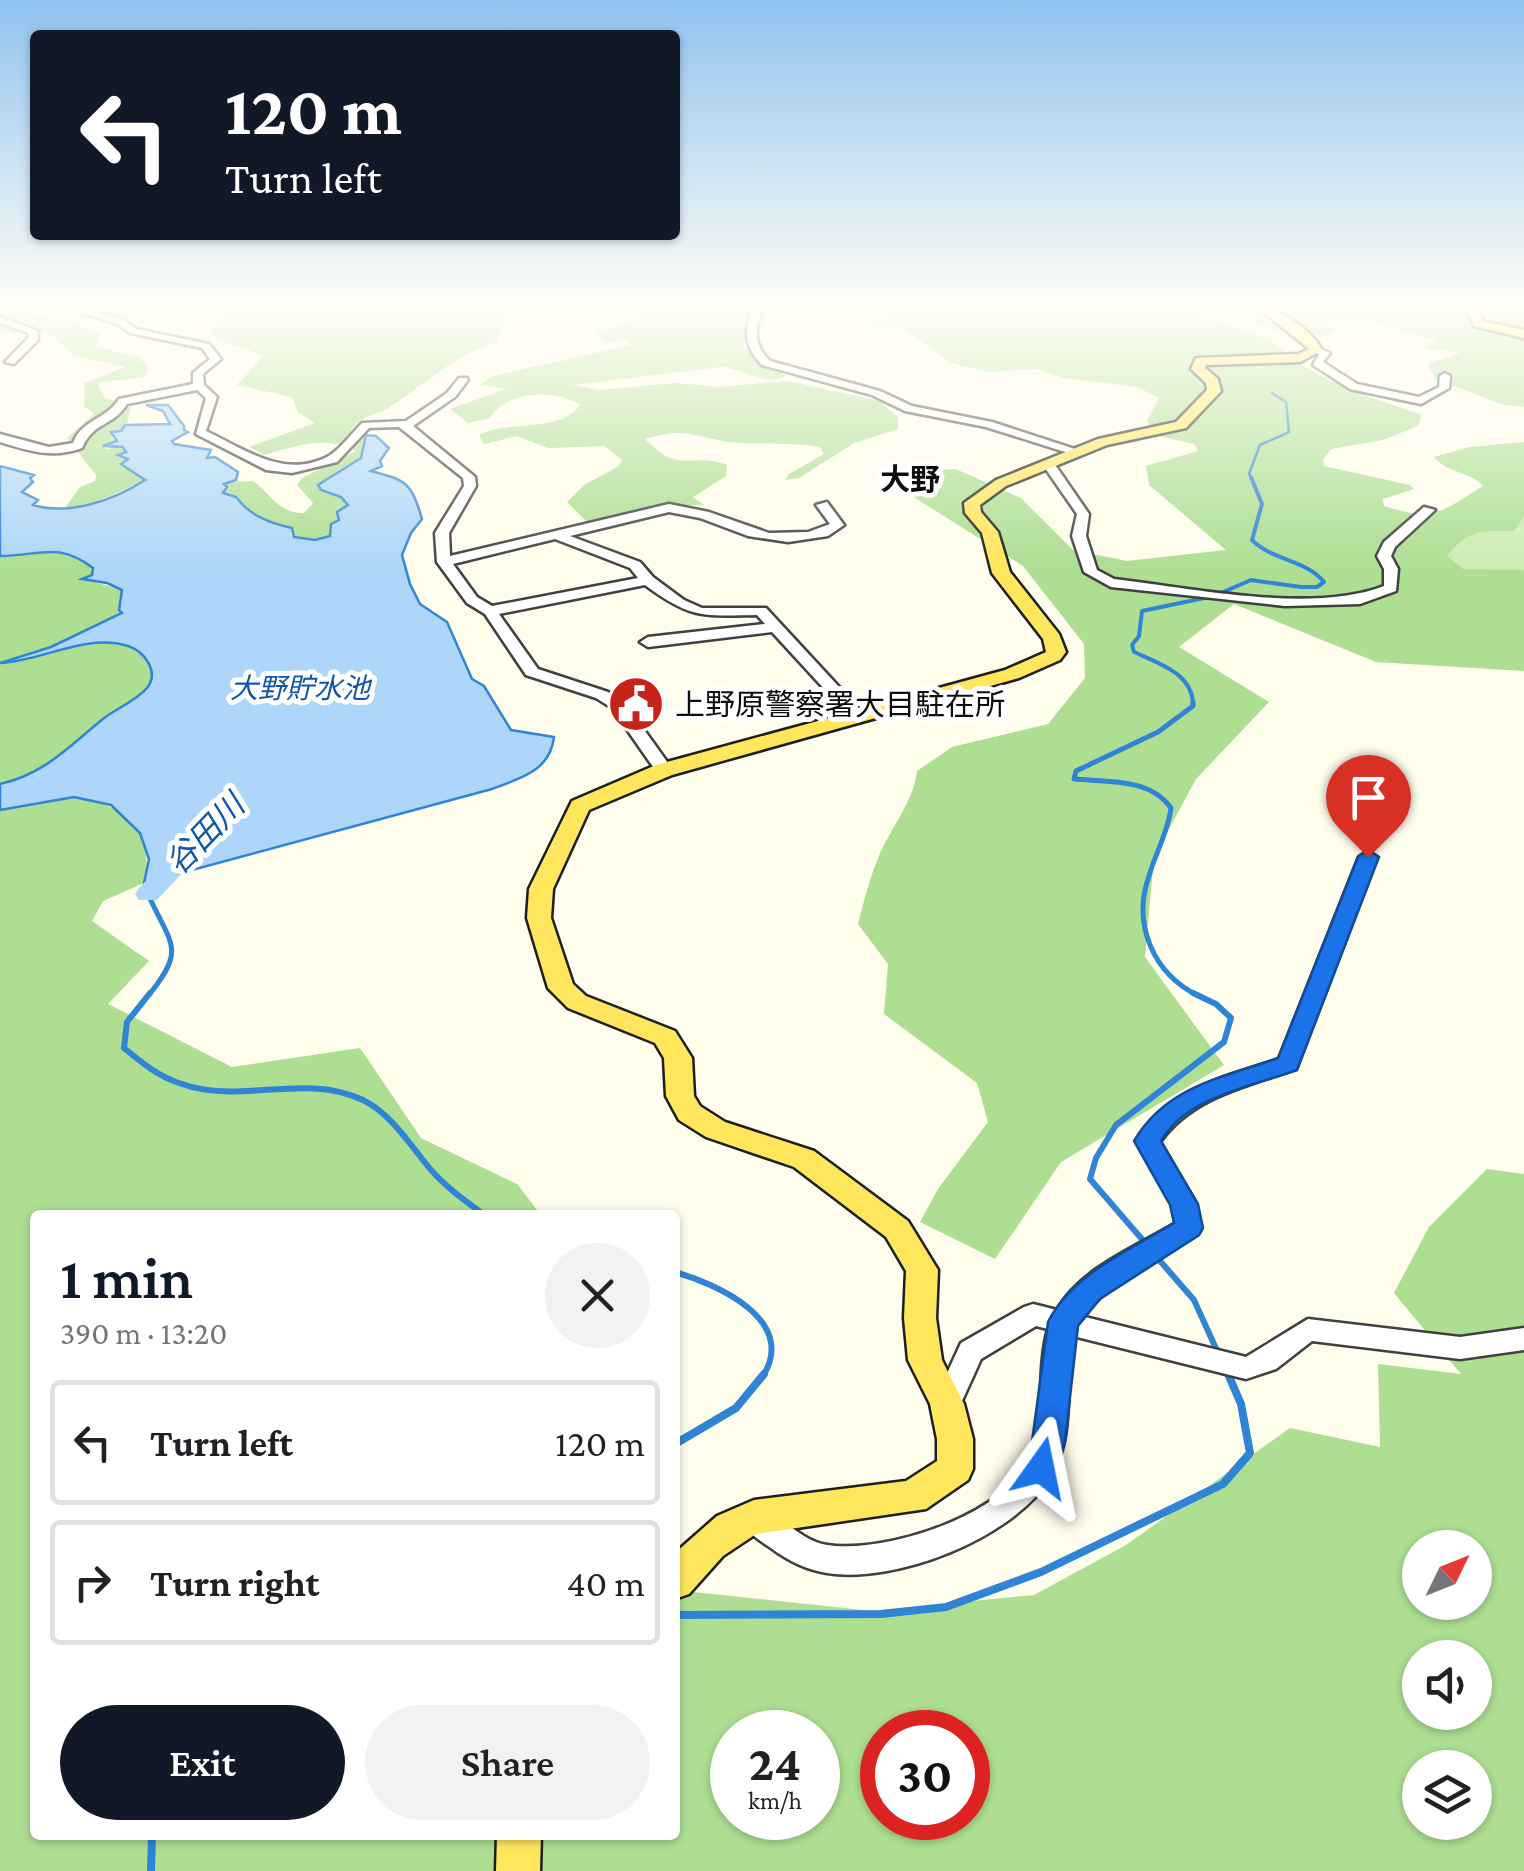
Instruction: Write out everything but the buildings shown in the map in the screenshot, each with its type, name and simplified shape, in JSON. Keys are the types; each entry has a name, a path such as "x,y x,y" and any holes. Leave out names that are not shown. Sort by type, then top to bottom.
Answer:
{"main road":[{"path":"680,1575 706,1544 730,1526 754,1517 913,1497 955,1469 955,1440 947,1404 925,1360 920,1318 922,1270 897,1229 804,1159 716,1130 690,1113 680,1096 678,1058 666,1037 577,1002 562,988 539,918 541,889 564,837 580,806 664,770 1023,670 1056,652 1052,638 1001,573 990,532 973,513 972,503 1001,483 1117,437 1171,428 1189,420 1210,394"},
{"path":"518,1840 518,1871"}],"street":[{"path":"0,438 47,452 70,449 78,445 83,431 117,411 124,401 157,394"},
{"path":"209,394 212,397 200,432 280,469 333,459 366,425 400,423 452,394"},
{"path":"879,394 909,409 988,424 1078,452"},
{"path":"1388,394 1420,401 1432,394"},
{"path":"400,423 469,477 470,486 442,533 444,562 472,600 490,611 532,672 602,695 618,705 664,770"},
{"path":"1049,465 1083,514 1080,545 1091,572 1111,583 1285,602 1360,600 1391,588 1391,569 1384,556 1399,535 1429,510"},
{"path":"444,562 669,508 692,510 756,537 784,540 828,532 837,525 822,505"},
{"path":"553,534 634,565 679,603 700,612 761,611 856,715"},
{"path":"490,611 648,580"},
{"path":"648,642 776,627"},
{"path":"754,1517 790,1545 822,1558 858,1563 944,1540 986,1518 1020,1492 1041,1468 1048,1442 1063,1322 1089,1290 1189,1228 1184,1204 1148,1141 1159,1122 1185,1101 1288,1064 1368,857"},
{"path":"947,1404 970,1351 1033,1315 1246,1368 1266,1361 1308,1330 1460,1348 1524,1338"}],"green space":[{"path":"85,394 103,394 131,407 126,428 111,438 117,441 104,446 123,447 126,452 120,454 129,458 122,465 146,480 87,506 65,508 80,487 95,481 96,475 67,438 94,414 84,406"},
{"path":"280,394 408,394 354,426 351,431 370,435 366,436 364,455 318,484 321,490 341,497 349,505 330,536 315,540 294,537 292,528 261,517 222,491 227,482 253,481 287,510 304,513 313,503 297,485 302,478 356,451 321,443 264,455 249,447 315,423 298,412 292,397"},
{"path":"491,394 849,394 879,401 898,417 898,429 854,443 799,478 785,480 824,454 820,447 731,442 680,433 645,439 677,460 727,465 726,476 693,497 704,505 658,506 589,524 567,502 584,485 619,466 622,460 604,446 548,448 517,436 484,444 479,435 560,420 580,405 558,396 532,395 507,402 490,418 468,423 450,409"},
{"path":"1152,394 1362,394 1422,415 1418,426 1383,440 1331,449 1323,460 1324,466 1410,485 1414,489 1383,499 1384,506 1415,513 1436,512 1483,486 1434,457 1469,447 1524,442 1524,517 1514,531 1476,533 1447,556 1463,569 1524,570 1524,671 1376,662 1234,604 1179,647 1269,702 1196,779 1154,857 1145,957 1224,1065 1061,1162 995,1259 920,1222 938,1189 988,1122 977,1083 884,1014 888,964 858,924 876,864 907,803 917,771 952,747 1048,724 1085,678 1084,644 1023,566 901,489 924,471 956,469 1021,498 1073,550 1127,561 1226,550 1149,485 1146,466 1198,451 1194,444 1158,436 1147,421 1159,398"},
{"path":"1476,394 1524,394 1524,407 1504,405"},
{"path":"1524,494 1524,635 1418,546"},
{"path":"53,550 76,555 93,568 92,575 84,579 122,590 119,609 123,613 51,647 4,662 85,643 118,643 142,655 151,670 150,681 139,696 56,757 30,773 0,784 0,556"},
{"path":"75,797 122,813 140,834 145,847 144,883 103,901 92,921 149,961 108,1004 232,1067 360,1048 421,1138 517,1184 537,1210 30,1210 30,1840 680,1840 680,1591 873,1611 1034,1595 1126,1545 1290,1428 1380,1447 1378,1364 1461,1374 1394,1293 1429,1227 1487,1169 1524,1174 1524,1871 0,1871 0,810"}],"water":[{"name":"大野貯水池","path":"146,405 168,405 184,426 188,432 172,441 174,444 211,450 207,458 215,457 238,472 236,480 224,484 227,487 223,493 236,497 260,517 292,528 294,537 315,540 330,536 331,524 339,520 337,512 348,505 318,485 361,458 366,435 376,436 389,448 380,461 382,466 371,471 405,484 422,519 402,555 420,604 447,622 472,679 484,686 511,730 554,737 547,758 532,772 492,789 144,883 149,859 140,833 111,805 74,797 0,810 0,784 56,758 142,693 152,675 140,652 112,643 80,645 0,663 51,647 122,613 122,590 82,579 92,575 93,568 69,555 48,552 0,556 0,466 34,475 30,478 33,482 22,492 38,500 33,505 62,509 120,494 145,480 121,464 128,459 118,455 126,452 123,447 103,446 117,441 111,432 121,431 125,425 170,424 163,411"}],"waterway":[{"path":"1252,480 1249,474 1260,445 1289,432 1286,402 1274,394"},
{"path":"1193,704 1187,684 1180,677 1134,652 1132,645 1139,636 1142,611 1214,596 1251,580 1301,587 1317,587 1324,582 1308,569 1252,540 1262,504 1251,477"},
{"path":"1193,704 1158,732 1076,771 1074,779 1140,786 1171,808 1144,894 1145,929 1150,946 1169,975 1198,995"},
{"name":"谷田川","path":"148,894 191,849"},
{"name":"谷田川","path":"148,894 171,946 168,967 148,996"},
{"name":"谷田川","path":"150,993 127,1022 124,1048 151,1069 204,1090 318,1089 363,1100 392,1123 444,1183 478,1210"},
{"path":"1193,993 1198,995"},
{"path":"1147,1245 1090,1179 1096,1158 1116,1125 1224,1042 1231,1018 1216,1004 1198,995"},
{"path":"1154,1254 1194,1300 1218,1353"},
{"name":"谷田川","path":"680,1274 731,1295 762,1322 770,1338 771,1356 764,1374"},
{"name":"谷田川","path":"680,1441 736,1408 764,1374"},
{"path":"680,1615 881,1614 946,1607 1041,1572 1223,1484 1250,1453 1241,1404 1228,1374"},
{"name":"谷田川","path":"151,1871 152,1840"}],"place":[{"name":"上野原警察署大目駐在所","path":"636,704"}],"district":[{"name":"大野","path":"910,479"}],"route":[{"path":"1041,1468 1048,1442 1063,1322 1089,1290 1189,1228 1184,1204 1148,1141 1159,1122 1185,1101 1288,1064 1368,857"}]}
